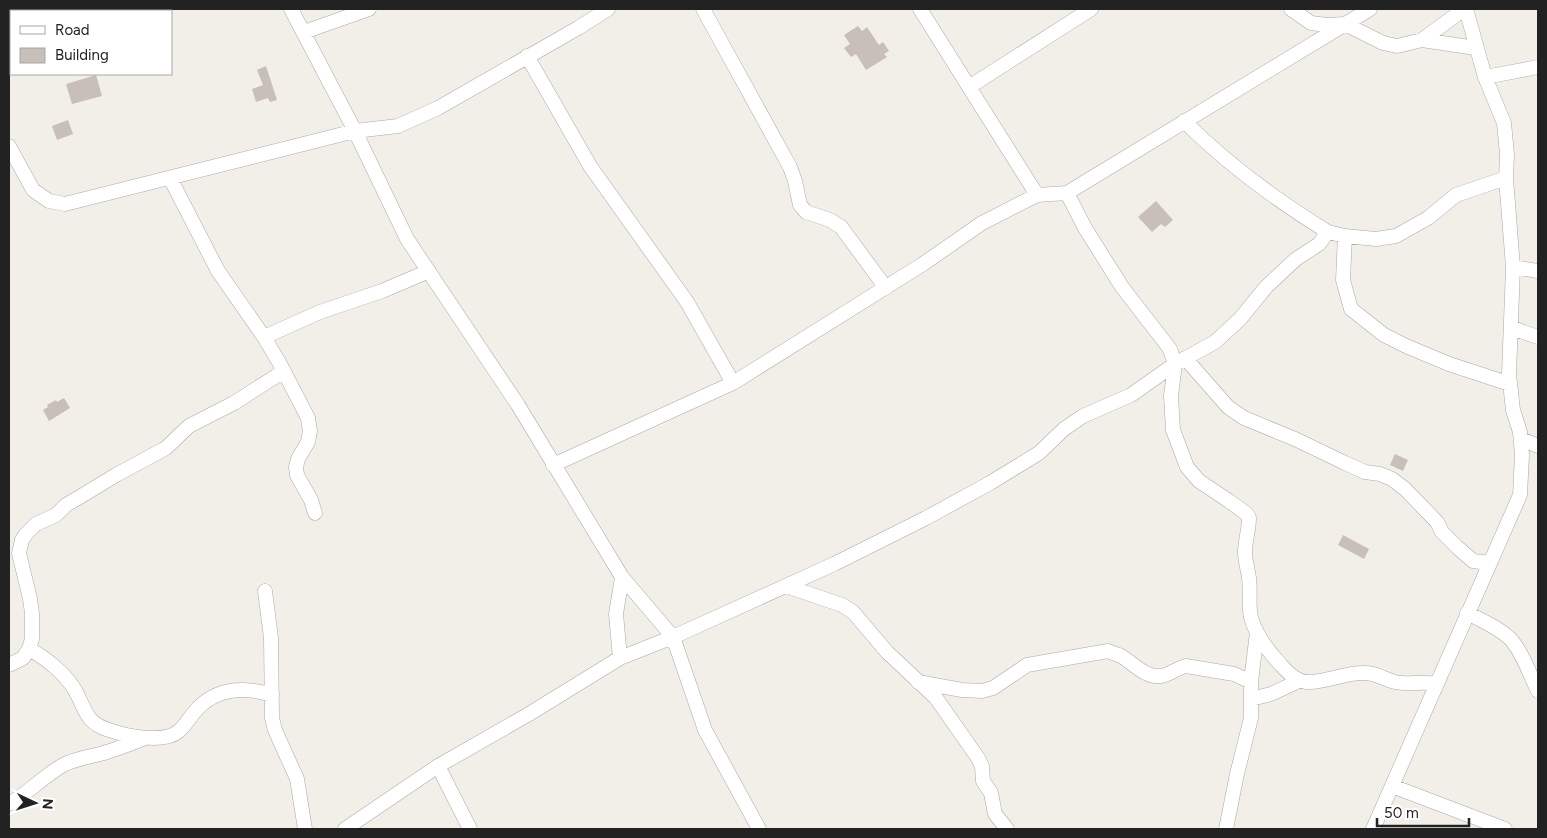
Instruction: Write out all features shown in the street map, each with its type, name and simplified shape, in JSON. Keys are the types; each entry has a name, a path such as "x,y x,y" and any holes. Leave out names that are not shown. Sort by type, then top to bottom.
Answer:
{"street":[{"path":"292,9 355,131 407,239 518,406 622,576 673,637 705,730 759,829"},
{"path":"304,32 369,9"},
{"path":"9,146 33,190 49,201 65,204 355,131 398,126 438,108 608,9"},
{"path":"702,9 790,167 800,204 806,212 830,220 841,227 886,288"},
{"path":"920,9 1036,195"},
{"path":"969,87 1091,9"},
{"path":"1290,9 1311,23 1327,25 1345,24 1383,42 1397,46 1422,40 1476,48"},
{"path":"552,464 733,383 886,288 982,223 1036,195 1066,193 1370,9"},
{"path":"1373,829 1520,496 1522,478 1521,440 1513,410 1509,374 1513,267 1504,123 1484,77 1465,9 1422,40"},
{"path":"527,56 590,166 687,302 733,383"},
{"path":"1484,77 1538,67"},
{"path":"1184,121 1239,172 1290,209 1328,232 1345,236 1376,239 1396,236 1428,218 1456,195 1506,178"},
{"path":"170,178 218,271 264,337 284,372 310,425 308,442 298,459 296,468 297,475 315,513"},
{"path":"1066,193 1085,228 1122,287 1180,361 1228,407 1244,418 1295,439 1365,472 1380,474 1392,479 1405,489 1436,522 1442,532 1473,561 1482,580"},
{"path":"344,829 438,766 529,714 620,658 673,637 786,586 926,518 1039,453 1064,429 1083,416 1131,395 1180,361 1215,342 1240,319 1266,288 1296,259 1319,244 1328,232"},
{"path":"1345,236 1343,280 1351,309 1384,335 1406,346 1450,364 1510,384"},
{"path":"1513,267 1538,271"},
{"path":"264,337 320,312 382,291 429,271"},
{"path":"1511,327 1538,336"},
{"path":"1180,361 1171,396 1173,430 1187,467 1199,481 1247,514 1249,518 1245,564 1250,583 1251,616 1257,632 1273,657 1286,671 1299,680 1309,682 1365,672 1380,675 1393,682 1405,684 1427,682 1436,684"},
{"path":"9,665 23,658 29,649 32,639 30,598 19,553 22,540 26,534 36,524 56,515 66,505 166,448 188,426 234,403 284,372"},
{"path":"1521,440 1538,446"},
{"path":"1473,561 1490,563"},
{"path":"620,658 616,614 622,576"},
{"path":"786,586 842,604 853,612 887,652 936,698 978,758 982,766 983,781 991,793 995,814 1007,829"},
{"path":"265,591 271,638 272,718 275,730 297,779 305,829"},
{"path":"1468,613 1512,640 1522,655 1538,691"},
{"path":"1226,829 1251,718 1251,682 1257,632"},
{"path":"29,649 41,655 65,678 76,693 82,708 91,721 110,731 144,738 165,737 178,732 207,700 220,693 250,690 272,695"},
{"path":"918,682 962,690 982,691 993,688 1027,665 1108,651 1120,655 1152,676 1162,676 1186,666 1234,674 1251,682"},
{"path":"1251,699 1271,694 1299,680"},
{"path":"9,804 20,798 35,784 62,765 144,738"},
{"path":"438,766 470,829"},
{"path":"1392,786 1505,829"}],"building":[{"path":"858,26 862,31 867,27 879,45 883,42 889,51 884,54 887,57 866,70 856,54 851,57 844,48 850,44 844,35"},
{"path":"266,66 277,100 270,102 268,98 256,102 252,89 263,85 257,70"},
{"path":"96,75 102,96 72,104 66,84"},
{"path":"68,120 73,134 57,140 52,126"},
{"path":"1156,201 1173,220 1165,227 1161,224 1152,232 1138,217"},
{"path":"64,398 70,408 49,421 43,410 48,407 47,405"},
{"path":"1395,454 1408,460 1403,471 1390,465"},
{"path":"1343,535 1369,549 1364,559 1338,545"}]}
